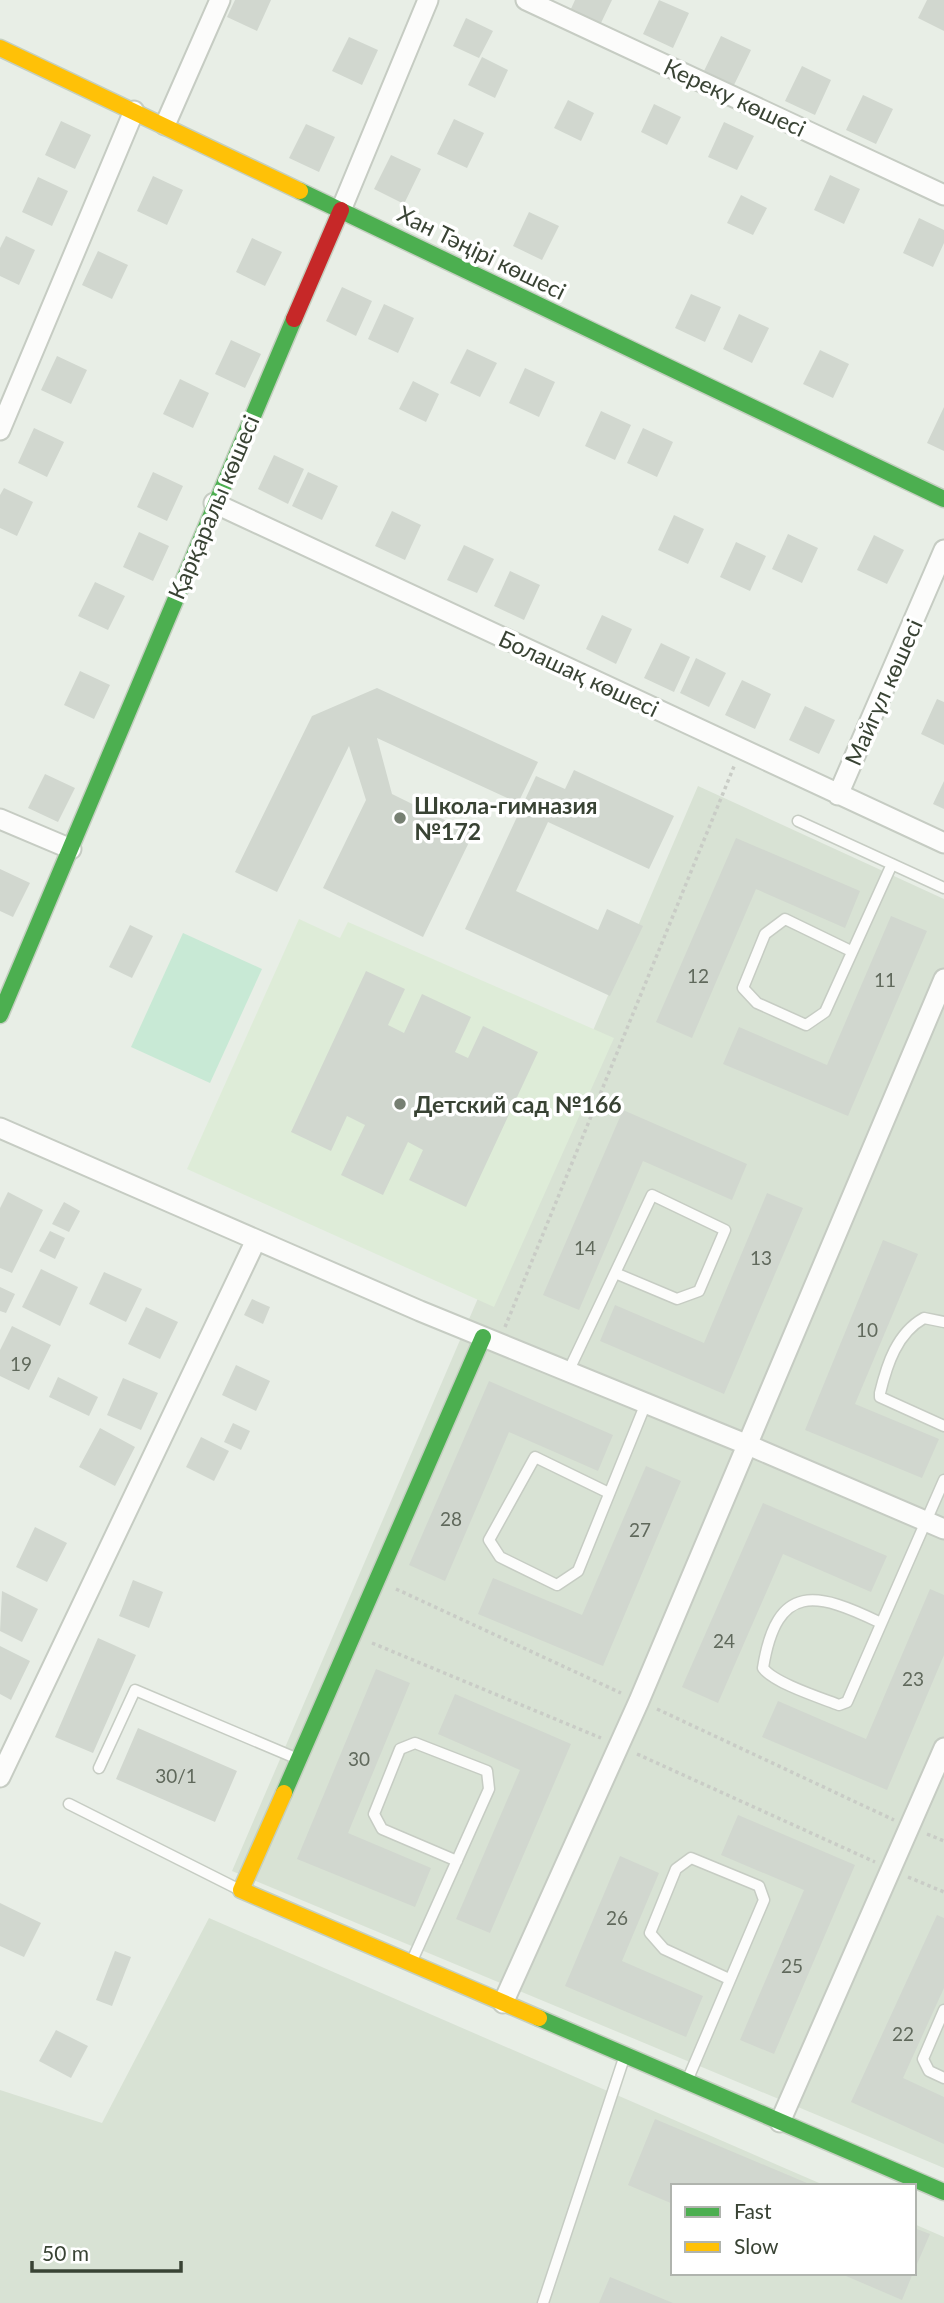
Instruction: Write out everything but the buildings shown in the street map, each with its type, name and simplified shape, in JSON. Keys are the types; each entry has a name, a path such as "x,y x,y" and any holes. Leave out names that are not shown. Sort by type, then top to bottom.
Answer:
{"street":[{"path":"164,125 220,0"},
{"name":"Қарқаралы көшесі","path":"0,1015 428,0"},
{"name":"Кереку көшесі","path":"526,0 944,195"},
{"name":"Хан Тәңірі көшесі","path":"0,48 944,499"},
{"path":"0,430 134,111"},
{"name":"Болашақ көшесі","path":"214,503 944,844"},
{"name":"Майгүл көшесі","path":"838,794 944,550"},
{"path":"0,819 71,849"},
{"path":"503,2003 639,1701 944,979"},
{"path":"0,1128 491,1340 936,1525"},
{"path":"0,1776 256,1240"},
{"path":"491,1340 379,1581 241,1890 944,2192"},
{"path":"780,2122 944,1748"}],"lane":[{"path":"797,821 944,888"},
{"path":"851,951 785,919 765,934 743,988 757,1003 806,1025 825,1012 892,864"},
{"path":"568,1372 652,1195 725,1230 699,1291 677,1299 615,1273"},
{"path":"944,1322 924,1318 913,1324 892,1352 880,1393 891,1402 944,1426"},
{"path":"609,1493 535,1457 489,1540 500,1557 557,1585 578,1571 646,1403"},
{"path":"881,1623 842,1605 813,1598 787,1611 768,1641 763,1668 776,1680 839,1705 847,1702 881,1623 936,1525 944,1480"},
{"path":"99,1768 135,1690 299,1759"},
{"path":"411,1963 457,1861 489,1789 487,1771 415,1743 400,1749 374,1814 382,1829 457,1861"},
{"path":"69,1804 241,1890"},
{"path":"687,2082 764,1900 759,1886 691,1858 676,1870 650,1933 664,1949 729,1979"},
{"path":"944,2010 923,2059 929,2071 944,2078"},
{"path":"543,2303 625,2055"}],"path":[{"path":"491,1340 741,749"},
{"path":"379,1581 944,1841"},
{"path":"354,1636 619,1746 944,1892"}],"shaded area":[{"path":"698,786 944,899 944,2168 232,1871"},
{"name":"Детский сад №166","path":"299,919 340,938 348,922 614,1038 494,1307 187,1169"},
{"path":"183,933 262,969 210,1083 131,1047"},
{"path":"209,1918 821,2184 671,2184 671,2275 916,2275 916,2225 944,2237 944,2303 0,2303 0,2090 102,2123"}],"traffic: fast":[{"path":"300,191 944,499"},
{"path":"0,1015 294,319"},
{"path":"284,1793 483,1337"},
{"path":"539,2018 944,2192"}],"traffic: slow":[{"path":"0,48 300,191"},
{"path":"284,1793 241,1890 539,2018"}],"traffic: jam":[{"path":"294,319 341,210"}],"place":[{"name":"Школа-гимназия №172","path":"400,818"},
{"name":"Детский сад №166","path":"400,1104"}]}
